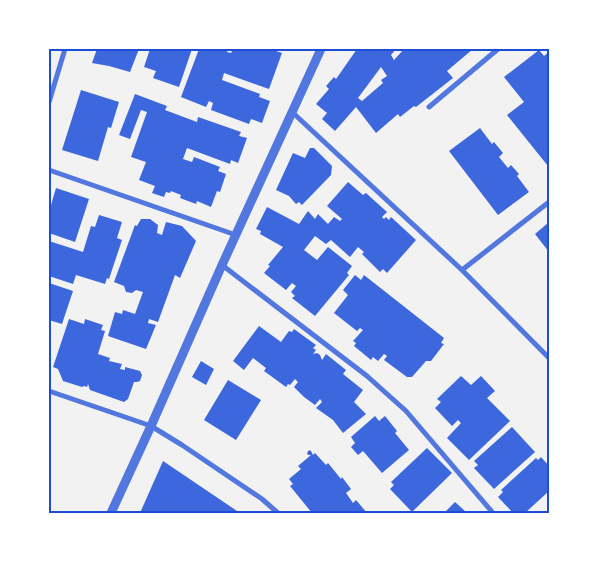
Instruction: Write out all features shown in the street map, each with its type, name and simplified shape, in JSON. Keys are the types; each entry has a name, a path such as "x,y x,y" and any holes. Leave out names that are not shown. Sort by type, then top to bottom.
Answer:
{"street":[{"path":"49,102 65,49"},
{"path":"111,513 319,49"},
{"path":"429,107 498,49"},
{"path":"292,112 462,270 549,358"},
{"path":"49,170 236,235"},
{"path":"462,270 549,202"},
{"path":"222,265 367,376 400,406 493,513"},
{"path":"49,391 151,426 254,493 278,513"}],"building":[{"path":"97,49 139,49 130,72 92,63"},
{"path":"150,49 192,49 179,87 153,78 156,71 144,67"},
{"path":"199,49 228,49 227,52 231,53 233,49 270,49 282,53 269,89 224,73 222,80 260,94 259,97 270,101 262,123 251,119 249,124 211,110 213,103 209,101 206,107 181,97"},
{"path":"357,49 396,49 391,55 394,60 404,49 473,49 447,71 453,78 416,107 414,106 400,117 398,114 376,133 356,107 335,131 322,119 327,113 316,104 329,89 326,86 334,77 336,79","holes":["381,67 387,76 381,80 383,83 362,101 358,98"]},
{"path":"539,50 544,56 549,52 549,166 507,115 524,102 504,77"},
{"path":"81,90 119,102 111,128 108,127 98,161 62,150"},
{"path":"135,94 167,106 165,110 197,122 198,117 241,132 239,136 247,138 238,163 231,160 230,164 187,148 183,159 192,162 194,157 220,167 218,171 226,174 220,192 217,191 211,207 197,201 196,204 180,198 181,195 171,191 170,193 166,192 164,197 152,193 155,186 139,180 146,162 131,157 147,112 141,110 130,139 119,135"},
{"path":"480,128 492,144 494,142 503,153 499,157 508,168 511,165 519,174 517,176 529,192 498,215 449,151"},
{"path":"310,148 314,148 332,166 331,175 302,205 299,202 296,204 289,196 276,190 293,153 305,158"},
{"path":"348,182 363,195 366,193 387,212 382,217 384,219 386,217 389,220 391,217 416,240 387,273 383,269 380,272 362,254 364,252 358,247 350,257 331,240 326,244 315,236 304,250 317,260 328,247 352,266 347,273 349,275 315,316 292,298 295,296 291,292 296,286 292,283 286,290 264,273 283,247 260,234 261,231 256,229 267,207 299,224 308,211 315,219 318,214 328,224 334,217 340,221 342,219 327,206"},
{"path":"56,188 89,199 75,242 49,233 49,212"},
{"path":"99,215 122,222 117,238 122,240 109,279 107,278 105,284 76,275 73,284 49,276 49,241 83,252 91,226 95,227"},
{"path":"141,219 150,219 158,225 157,233 162,235 166,222 182,226 196,241 180,278 175,275 158,322 149,319 148,323 156,325 146,349 108,336 115,312 122,314 123,310 135,314 143,292 136,290 132,293 126,292 124,286 114,282 135,225 137,226"},
{"path":"549,222 549,252 535,234"},
{"path":"355,275 361,280 364,275 444,338 441,343 444,344 431,361 426,361 412,377 407,377 384,360 387,356 384,354 378,361 373,357 371,360 354,346 356,343 353,341 363,330 360,328 357,331 334,313 348,295 343,290"},
{"path":"49,283 73,291 62,324 49,320"},
{"path":"69,319 84,324 85,319 103,325 101,330 105,331 98,354 110,358 109,361 122,364 120,369 125,370 125,367 140,371 142,375 140,381 134,382 128,399 124,402 90,390 88,384 87,387 82,387 63,381 58,369 53,367"},
{"path":"259,326 281,342 289,331 292,332 294,329 316,345 313,348 316,350 313,354 317,353 320,355 322,360 326,354 346,370 343,374 363,390 354,402 366,414 343,433 333,420 316,408 322,402 320,399 315,405 294,387 298,382 295,379 286,387 264,371 266,368 253,358 244,370 233,361"},
{"path":"201,361 214,369 206,385 192,377"},
{"path":"461,376 471,385 481,376 495,391 487,398 510,421 469,460 447,438 461,423 458,420 452,426 435,408 441,402 437,399"},
{"path":"228,380 261,400 236,440 204,420"},
{"path":"375,416 379,421 385,416 397,431 395,433 409,450 382,473 363,451 358,455 351,447 355,443 351,437"},
{"path":"512,427 535,452 494,489 474,468 478,465 474,461"},
{"path":"427,448 452,473 412,512 390,489 394,485 391,482"},
{"path":"309,450 313,455 315,453 326,465 328,463 341,479 342,477 351,489 346,493 353,503 356,500 367,513 312,513 290,486 293,484 289,479 301,469 298,466 311,455 307,453"},
{"path":"541,457 549,466 549,491 525,513 513,513 498,497 503,492 501,490 536,458 538,460"},
{"path":"163,461 240,513 140,513"},
{"path":"455,502 465,511 462,513 444,513"}]}
